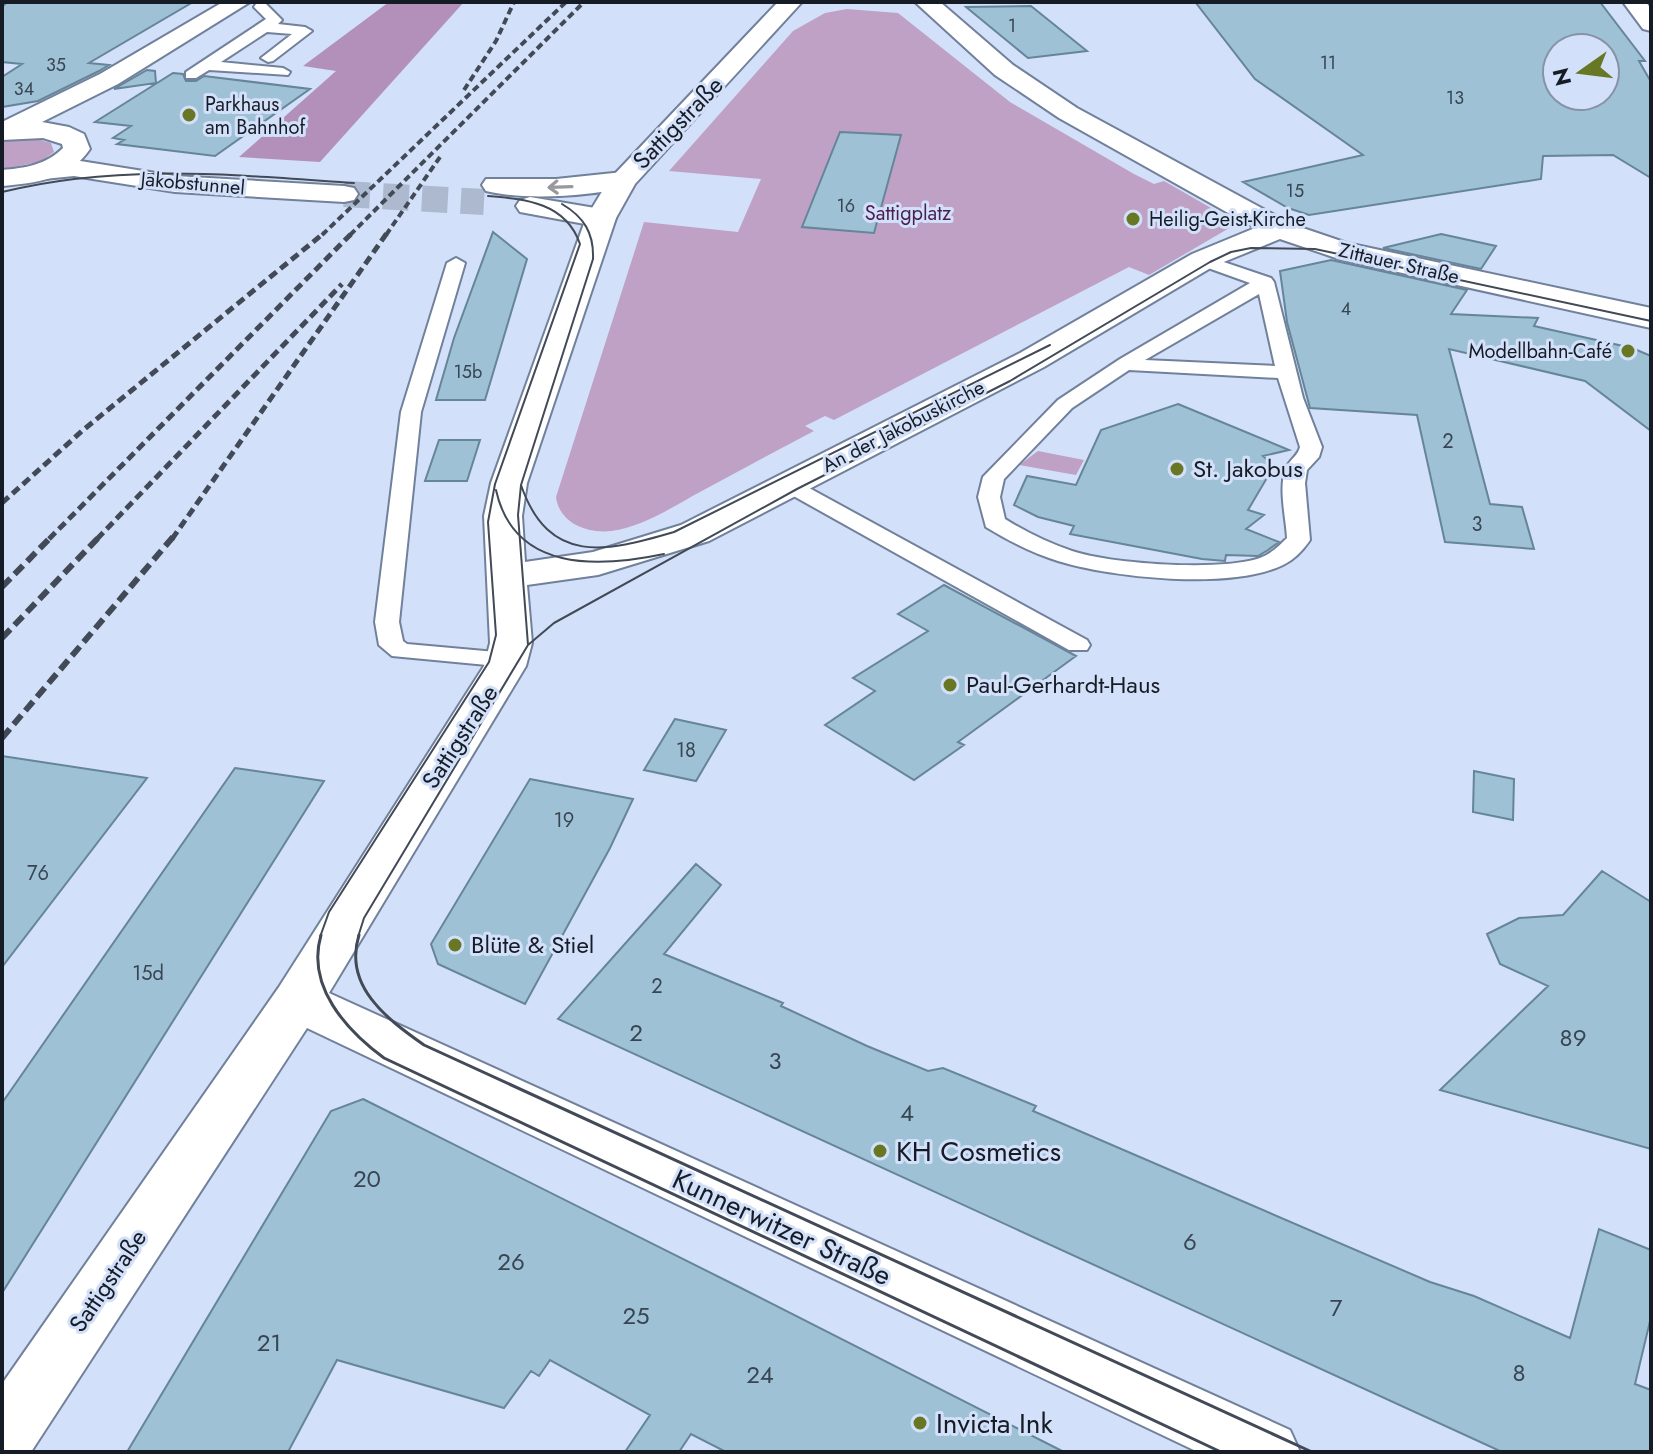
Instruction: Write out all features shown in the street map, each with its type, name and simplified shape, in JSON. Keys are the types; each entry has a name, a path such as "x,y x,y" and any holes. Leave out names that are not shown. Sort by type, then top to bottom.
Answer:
{"street":[{"name":"Zittauer Straße","path":"926,2 1004,70 1068,113 1281,230 1339,250 1651,318"},
{"path":"1634,2 1651,24"},
{"path":"2,132 250,4"},
{"name":"Sattigstraße","path":"2,1439 297,1001 508,659 511,643 503,516 509,483 601,218 623,180 796,4"},
{"path":"44,171 70,158 70,141 60,126 66,115 109,79"},
{"name":"Jakobstunnel","path":"2,132 33,130 70,141 97,158 134,164 350,186 175,184 77,169 2,178"},
{"path":"601,218 540,207 490,193 623,180"},
{"name":"An der Jakobuskirche","path":"507,576 598,563 673,542 1032,360 1203,260 1254,237 1281,230"},
{"name":"Kunnerwitzer Straße","path":"297,1001 1267,1452"}],"lane":[{"path":"191,75 275,20 250,4"},
{"path":"263,27 305,31 268,58"},
{"path":"207,65 283,72"},
{"path":"1203,260 1265,282"},
{"path":"456,263 411,412 387,622 391,645 401,651 508,659"},
{"path":"1265,282 1293,398 1311,447 1308,457 1297,468 1294,483 1299,540 1278,559 1246,569 1135,571 1056,554 1017,538 994,522 989,497 994,477 1065,404 1127,363 1265,282"},
{"path":"1127,363 1136,366 1287,372"},
{"path":"789,484 1078,645"}],"green space":[{"name":"Sattigplatz","path":"847,9 898,13 1010,102 1134,174 1154,184 1164,181 1225,216 1231,227 1149,275 1129,267 834,420 825,416 805,426 814,431 646,521 611,531 592,530 575,524 562,513 556,497 644,222 738,232 761,179 669,171 793,31 825,13"},
{"path":"33,138 51,143 54,152 40,162 2,169 2,141"},
{"path":"1038,451 1084,460 1076,475 1019,465"}],"shaded area":[{"path":"389,2 464,2 320,162 239,157 336,71 303,66"}],"building":[{"path":"7,2 193,2 89,63 109,65 99,71 38,101 2,107 2,77 22,64 2,62 2,7"},
{"path":"1600,2 1645,61 1639,61 1651,82 1651,178 1613,155 1543,156 1541,179 1309,215 1288,208 1243,182 1363,155 1255,79 1196,3"},
{"path":"1031,6 1087,51 1028,58 966,7"},
{"path":"147,70 155,71 156,83 114,89"},
{"name":"Parkhaus am Bahnhof","path":"173,73 183,74 186,81 196,81 204,76 310,89 215,156 117,144 124,140 113,138 131,126 95,122"},
{"path":"840,132 901,135 874,233 802,227"},
{"path":"493,232 527,259 485,400 436,400 454,338"},
{"path":"1441,234 1496,246 1481,269 1383,248"},
{"path":"1331,260 1467,290 1451,314 1538,318 1534,326 1632,348 1651,356 1651,431 1585,381 1449,349 1490,504 1522,507 1534,549 1445,542 1417,415 1310,408 1287,322 1280,271"},
{"name":"St. Jakobus","path":"1178,404 1289,450 1263,456 1274,466 1248,510 1264,515 1246,529 1279,542 1268,550 1258,556 1226,555 1225,561 1202,559 1070,534 1074,526 1038,517 1014,505 1027,476 1076,485 1101,430"},
{"path":"439,440 480,440 467,481 425,481"},
{"name":"Paul-Gerhardt-Haus","path":"944,585 1076,656 958,742 964,745 914,780 825,725 875,691 853,678 928,631 898,614"},
{"path":"675,719 726,730 696,781 644,770"},
{"path":"2,756 147,778 2,967"},
{"path":"235,768 324,781 2,1293 2,1103"},
{"path":"1474,771 1514,779 1513,820 1473,812"},
{"path":"530,779 633,799 610,848 525,1004 438,964 431,944"},
{"path":"696,864 721,885 664,954 783,1003 781,1006 928,1071 943,1068 1036,1106 1033,1111 1430,1282 1474,1296 1570,1338 1599,1229 1651,1250 1651,1317 1635,1384 1651,1390 1651,1452 1502,1452 558,1019"},
{"path":"1602,871 1651,902 1651,1149 1440,1090 1548,986 1500,964 1487,934 1519,918 1563,915"},
{"path":"363,1099 1064,1452 726,1452 691,1434 679,1452 625,1452 650,1415 550,1360 539,1376 531,1371 504,1408 337,1360 288,1452 127,1452 331,1111"}],"tunnel":[{"path":"344,194 484,202"}],"tram line":[{"path":"2,192 46,183 133,174 221,175 354,183"},
{"path":"320,937 329,912 489,662 496,635 488,522 495,484 580,244 574,230 555,212 530,202 488,196"},
{"path":"521,485 593,259 592,241 586,227 576,214 562,204"},
{"path":"528,645 554,623 797,489 1010,381 1231,252 1251,248 1315,249 1651,321"},
{"path":"521,485 533,511 547,529 564,541 603,547 649,539 674,532 1050,345"},
{"path":"520,535 521,485"},
{"path":"496,490 506,517 520,535"},
{"path":"520,535 540,550 587,562 664,554"},
{"path":"520,535 528,645"},
{"path":"358,937 364,918 528,645"},
{"path":"321,935 318,954 324,989 343,1020 384,1058 1221,1452"},
{"path":"359,935 357,970 363,985 383,1012 424,1045 1312,1452"}],"railway":[{"path":"464,90 496,41 514,2"},
{"path":"322,235 566,2"},
{"path":"351,234 584,2"},
{"path":"386,235 440,157"},
{"path":"2,503 82,431 324,233"},
{"path":"172,539 387,233"},
{"path":"49,539 351,234"},
{"path":"97,539 342,284"},
{"path":"2,587 51,537"},
{"path":"2,638 99,537"},
{"path":"2,738 173,537"}],"place":[{"name":"Parkhaus am Bahnhof","path":"189,115"},
{"name":"Heilig-Geist-Kirche","path":"1133,219"},
{"name":"Modellbahn-Café","path":"1628,351"},
{"name":"St. Jakobus","path":"1177,469"},
{"name":"Paul-Gerhardt-Haus","path":"950,685"},
{"name":"Blüte & Stiel","path":"455,945"},
{"name":"KH Cosmetics","path":"880,1151"},
{"name":"Invicta Ink","path":"920,1423"}]}
